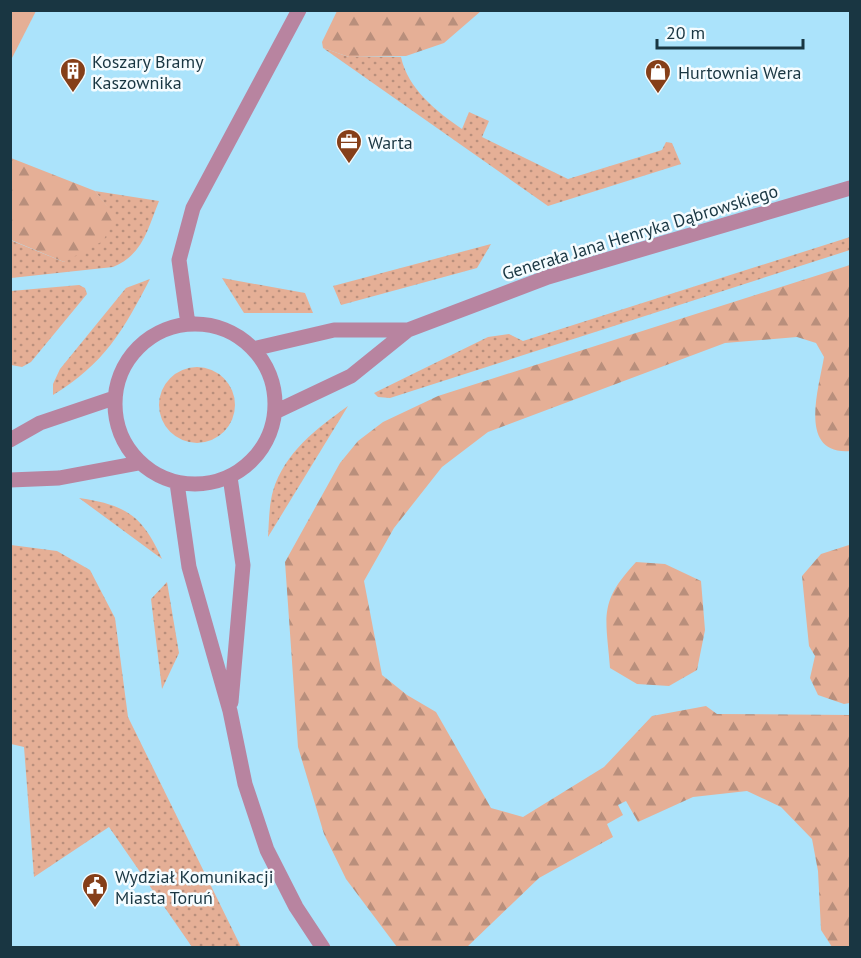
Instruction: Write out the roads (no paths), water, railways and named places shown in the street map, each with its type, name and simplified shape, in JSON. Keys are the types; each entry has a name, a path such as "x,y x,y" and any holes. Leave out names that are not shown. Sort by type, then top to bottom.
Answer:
{"street":[{"path":"188,324 178,260 193,208 299,10"},
{"name":"Generała Jana Henryka Dąbrowskiego","path":"275,412 351,376 408,330 548,277 850,188"},
{"path":"188,324 212,325 234,334 253,348 271,378 275,412 268,439 252,461 230,477 204,485 177,483 157,476 139,463 124,444 116,422 114,398 121,370 138,347 161,331 188,324"},
{"name":"Generała Jana Henryka Dąbrowskiego","path":"253,348 334,330 408,330"},
{"path":"10,440 40,423 114,398"},
{"path":"10,480 59,478 139,463"},
{"path":"230,477 243,565 230,711"},
{"path":"177,483 189,567 230,711 245,784 267,850 296,907 323,948"}],"place":[{"name":"Koszary Bramy Kaszownika","path":"73,94"},
{"name":"Hurtownia Wera","path":"658,95"},
{"name":"Warta","path":"349,165"},
{"name":"Wydział Komunikacji Miasta Toruń","path":"95,909"}]}
